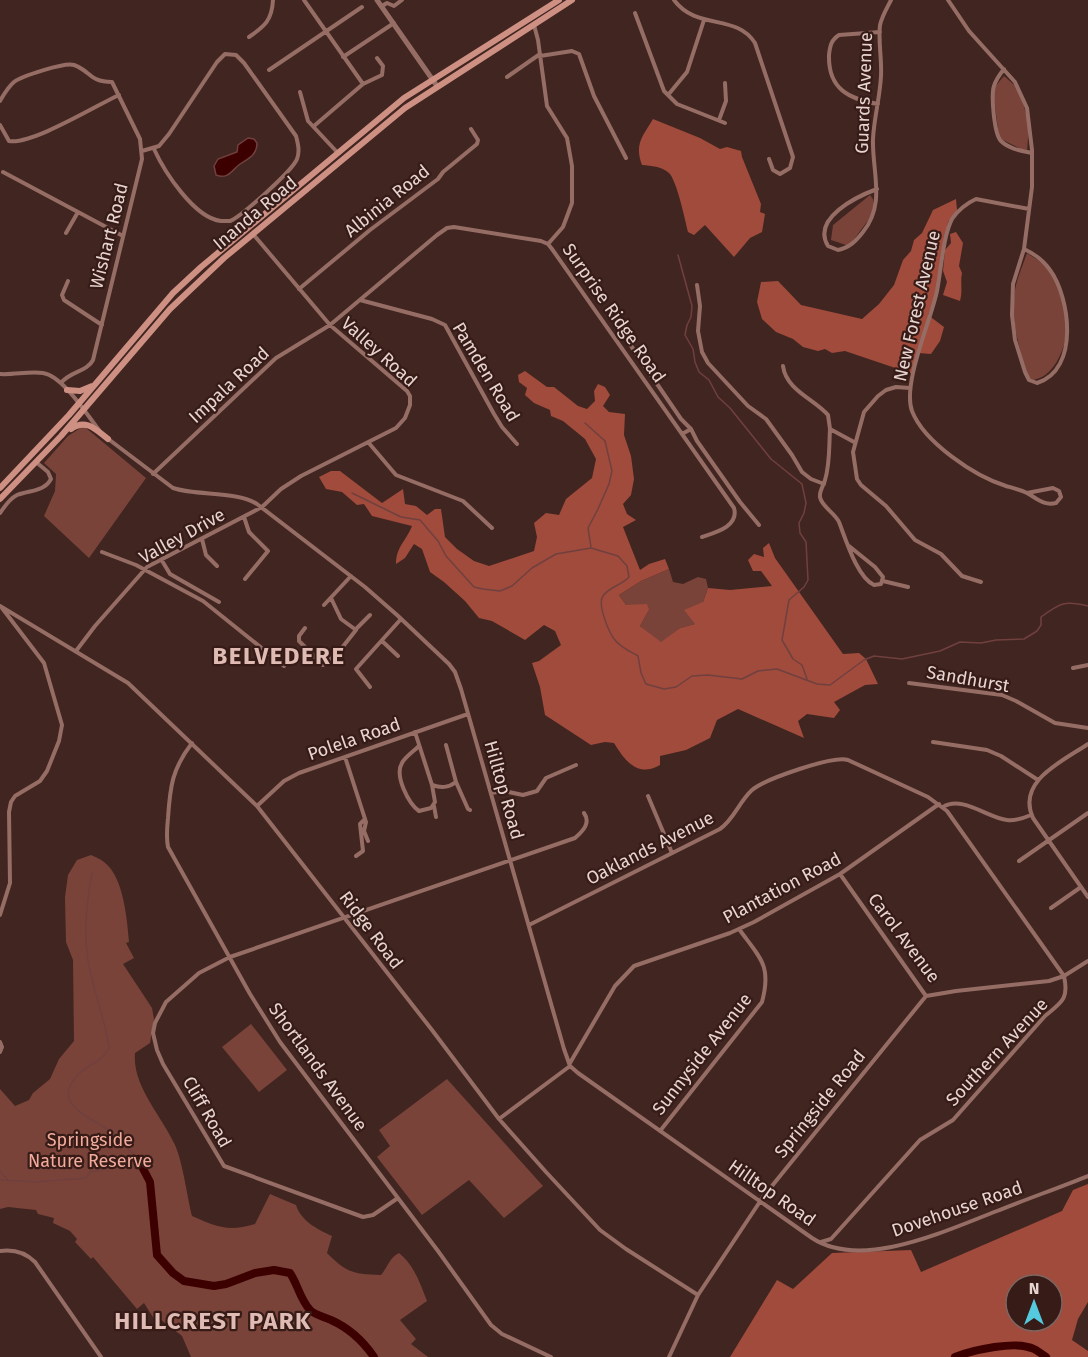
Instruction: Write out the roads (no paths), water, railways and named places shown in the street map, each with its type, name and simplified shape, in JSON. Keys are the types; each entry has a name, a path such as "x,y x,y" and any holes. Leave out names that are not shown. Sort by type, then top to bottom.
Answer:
{"main road":[{"name":"Inanda Road","path":"0,488 78,404 187,280 390,109 432,79 559,0"},
{"name":"Inanda Road","path":"0,499 61,436 175,304 197,282 398,113 572,0"},
{"path":"482,49 498,42 501,46"},
{"path":"390,109 398,113"},
{"path":"67,390 80,391 96,382"},
{"path":"61,436 76,424 83,423 108,440"}],"street":[{"path":"249,37 272,15 273,0"},
{"path":"304,0 363,84"},
{"path":"377,0 437,86"},
{"path":"382,6 387,3 393,6 402,0"},
{"path":"674,0 685,12 704,20 729,25 741,30 752,39 793,157 790,168 780,174 775,172 769,159"},
{"name":"Guards Avenue","path":"877,189 847,203 834,216 826,229 825,238 828,246 841,250 856,241 873,216 877,189 873,148 882,63 880,32 881,22 891,0"},
{"path":"948,0 969,31 1015,82 1024,100 1033,173 1024,249 1013,284 1012,321 1014,340 1024,372 1029,380 1037,383 1047,377 1062,357 1066,346 1067,327 1064,302 1051,271 1041,259 1024,249"},
{"path":"269,70 362,7"},
{"path":"635,13 663,90 680,105 725,123"},
{"path":"668,95 687,72 704,20"},
{"path":"343,57 394,23"},
{"path":"534,25 546,101 549,110 567,138 572,166 572,203 563,226 548,244"},
{"path":"878,104 853,99 844,92 831,76 829,57 831,43 839,35 880,32"},
{"path":"507,77 540,55 572,51 579,54 594,96 626,158"},
{"path":"0,101 6,90 19,79 68,64 96,80 112,82 140,139 142,151 154,149 169,134 217,62 225,54 237,55 296,136 299,148 297,160 288,173 230,221 218,221 198,210 162,166 154,149"},
{"path":"314,126 363,84 383,73 383,66 377,58"},
{"path":"1004,69 996,80 993,93 998,134 1001,141 1011,147 1032,153"},
{"path":"719,120 726,101 725,83"},
{"path":"300,92 308,121 337,152"},
{"path":"0,125 9,141 17,141 56,127 119,95"},
{"name":"Albinia Road","path":"299,289 370,230 438,179 443,172 477,144 478,140 471,129"},
{"name":"Wishart Road","path":"61,383 68,375 92,363 142,151"},
{"path":"3,172 123,236"},
{"name":"New Forest Avenue","path":"1027,493 1053,489 1059,492 1061,497 1056,503 1047,504 1027,493 979,476 953,458 915,417 910,403 910,388 936,294 952,219 962,208 976,200 1029,209"},
{"path":"66,233 78,212"},
{"name":"Surprise Ridge Road","path":"330,325 447,228 465,229 548,244 735,512 732,523 717,532 702,537"},
{"name":"Valley Road","path":"253,234 330,325 411,396 409,408 399,426 291,482 262,507"},
{"path":"68,280 62,293 63,298 102,325"},
{"path":"697,285 700,306 698,332 702,352 708,363 748,405 766,418 802,472 824,484"},
{"name":"Pamden Road","path":"360,300 432,319 445,326 494,414 517,444"},
{"name":"Impala Road","path":"153,474 276,358 330,325"},
{"path":"625,337 740,502 759,525"},
{"path":"783,366 786,378 793,386 828,415 830,429 828,465 820,499 837,517 866,580 876,586 883,581"},
{"path":"0,374 42,373 53,376 61,383"},
{"name":"Hilltop Road","path":"61,383 108,440 153,474 178,489 247,498 262,507 351,576 452,667 460,683 570,1065 819,1243 831,1247"},
{"path":"910,388 892,388 878,396 863,414 855,442 853,460 858,483 886,506 915,540 941,554 962,576 981,582"},
{"path":"682,434 691,429"},
{"path":"830,429 855,442"},
{"path":"368,442 396,475 463,501 492,528"},
{"path":"0,513 14,497 41,488 50,482 48,472 35,461"},
{"name":"Valley Drive","path":"76,651 143,570 262,507"},
{"path":"244,517 251,536 268,551 245,579"},
{"path":"202,538 204,552 218,566"},
{"path":"849,546 875,567 882,575 883,581"},
{"path":"102,552 136,565 203,601 284,666"},
{"path":"161,559 170,574 219,602"},
{"path":"324,605 351,576"},
{"path":"883,581 908,587"},
{"path":"331,597 341,619 356,629"},
{"path":"0,915 10,883 9,812 11,802 15,796 33,786 44,776 62,729 61,718 44,663 1,607"},
{"name":"Ridge Road","path":"1,607 128,683 258,806 499,1119 600,1230 698,1295"},
{"path":"305,628 298,636 299,641 323,665 337,654 370,615"},
{"path":"370,687 356,669 401,619"},
{"path":"382,641 398,657"},
{"path":"1073,668 1088,665"},
{"name":"Sandhurst","path":"909,683 1002,695 1016,700 1056,723 1088,728"},
{"name":"Polela Road","path":"258,806 289,777 468,714"},
{"path":"415,732 432,785 436,817"},
{"path":"933,742 987,750 1038,780"},
{"name":"Shortlands Avenue","path":"192,743 179,761 172,780 166,837 168,847 261,1012 280,1042 491,1324 502,1334 551,1357"},
{"path":"1088,744 1038,780 1029,794 1028,804 1031,815 1088,897"},
{"path":"419,745 402,763 400,768 402,784 410,804 419,811 434,805"},
{"path":"446,745 456,782 470,810"},
{"path":"345,757 365,819 364,831 368,841"},
{"name":"Oaklands Avenue","path":"529,925 724,826 749,793 761,784 836,759 848,760 923,794 941,805 972,844 1064,976"},
{"path":"491,793 504,791 523,795 537,791 546,778 576,765"},
{"path":"432,785 445,787 456,782"},
{"path":"648,796 672,853"},
{"path":"941,805 958,804 1006,820 1031,815"},
{"name":"Plantation Road","path":"499,1119 570,1065 615,986 634,966 739,929 840,874 941,805"},
{"name":"Cliff Road","path":"398,1198 373,1215 363,1217 230,1169 222,1164 163,1064 153,1033 155,1023 173,994 199,973 230,957 576,838 586,826 587,819 584,813"},
{"path":"1019,861 1088,813"},
{"path":"356,856 363,851 359,828 365,819"},
{"name":"Carol Avenue","path":"840,874 926,996 1049,981 1064,976 1088,961"},
{"path":"1051,908 1081,887"},
{"name":"Sunnyside Avenue","path":"660,1131 762,1002 766,985 765,967 739,929"},
{"name":"Southern Avenue","path":"819,1243 831,1239 920,1140 953,1120 1045,1016 1061,1003 1066,994 1064,976"},
{"name":"Springside Road","path":"669,1357 698,1295 760,1201 926,996"},
{"path":"0,1042 2,1047 0,1052"},
{"name":"Dovehouse Road","path":"831,1247 859,1249 902,1245 936,1235 1088,1176"},
{"path":"831,1239 831,1247"},
{"path":"0,1251 21,1252 35,1262 101,1357"}],"waterway":[{"path":"678,255 692,306 685,335 693,349 699,372 709,380 718,397 730,408 771,459 802,484 806,503 799,523 800,533 806,542 808,580 804,587 789,600 782,640 793,659 802,665 807,679"},
{"path":"585,423 605,441 612,471 609,484 588,528 591,547"},
{"path":"352,493 401,517 420,520 438,541 446,556 474,587 500,591 512,586 532,568 556,554 591,548 618,556 627,566 629,577 603,596 604,618 617,643 638,656 646,684 664,689 676,687 692,676 708,675 742,679 758,671 777,669 817,684 830,685 864,660 874,656 902,659 940,651 960,642 981,643 1024,639 1037,631 1041,625 1041,617 1058,606 1068,603 1088,606"},
{"path":"92,872 86,916 88,961 109,1048 102,1057 75,1078 69,1088 68,1096 77,1110 108,1130 138,1159"},
{"path":"0,1180 36,1182 86,1178 90,1172 106,1169 109,1163 138,1159"},
{"path":"138,1159 150,1182 157,1255 173,1273 184,1281 214,1286 255,1273 274,1270 290,1273 310,1310 350,1331 374,1357"},
{"path":"0,1171 7,1179"},
{"path":"955,1357 983,1349 1017,1345 1034,1349 1046,1357"}],"district":[{"name":"BELVEDERE","path":"279,656"},
{"name":"HILLCREST PARK","path":"213,1321"}],"park label":[{"name":"Springside Nature Reserve","path":"90,1150"}]}
